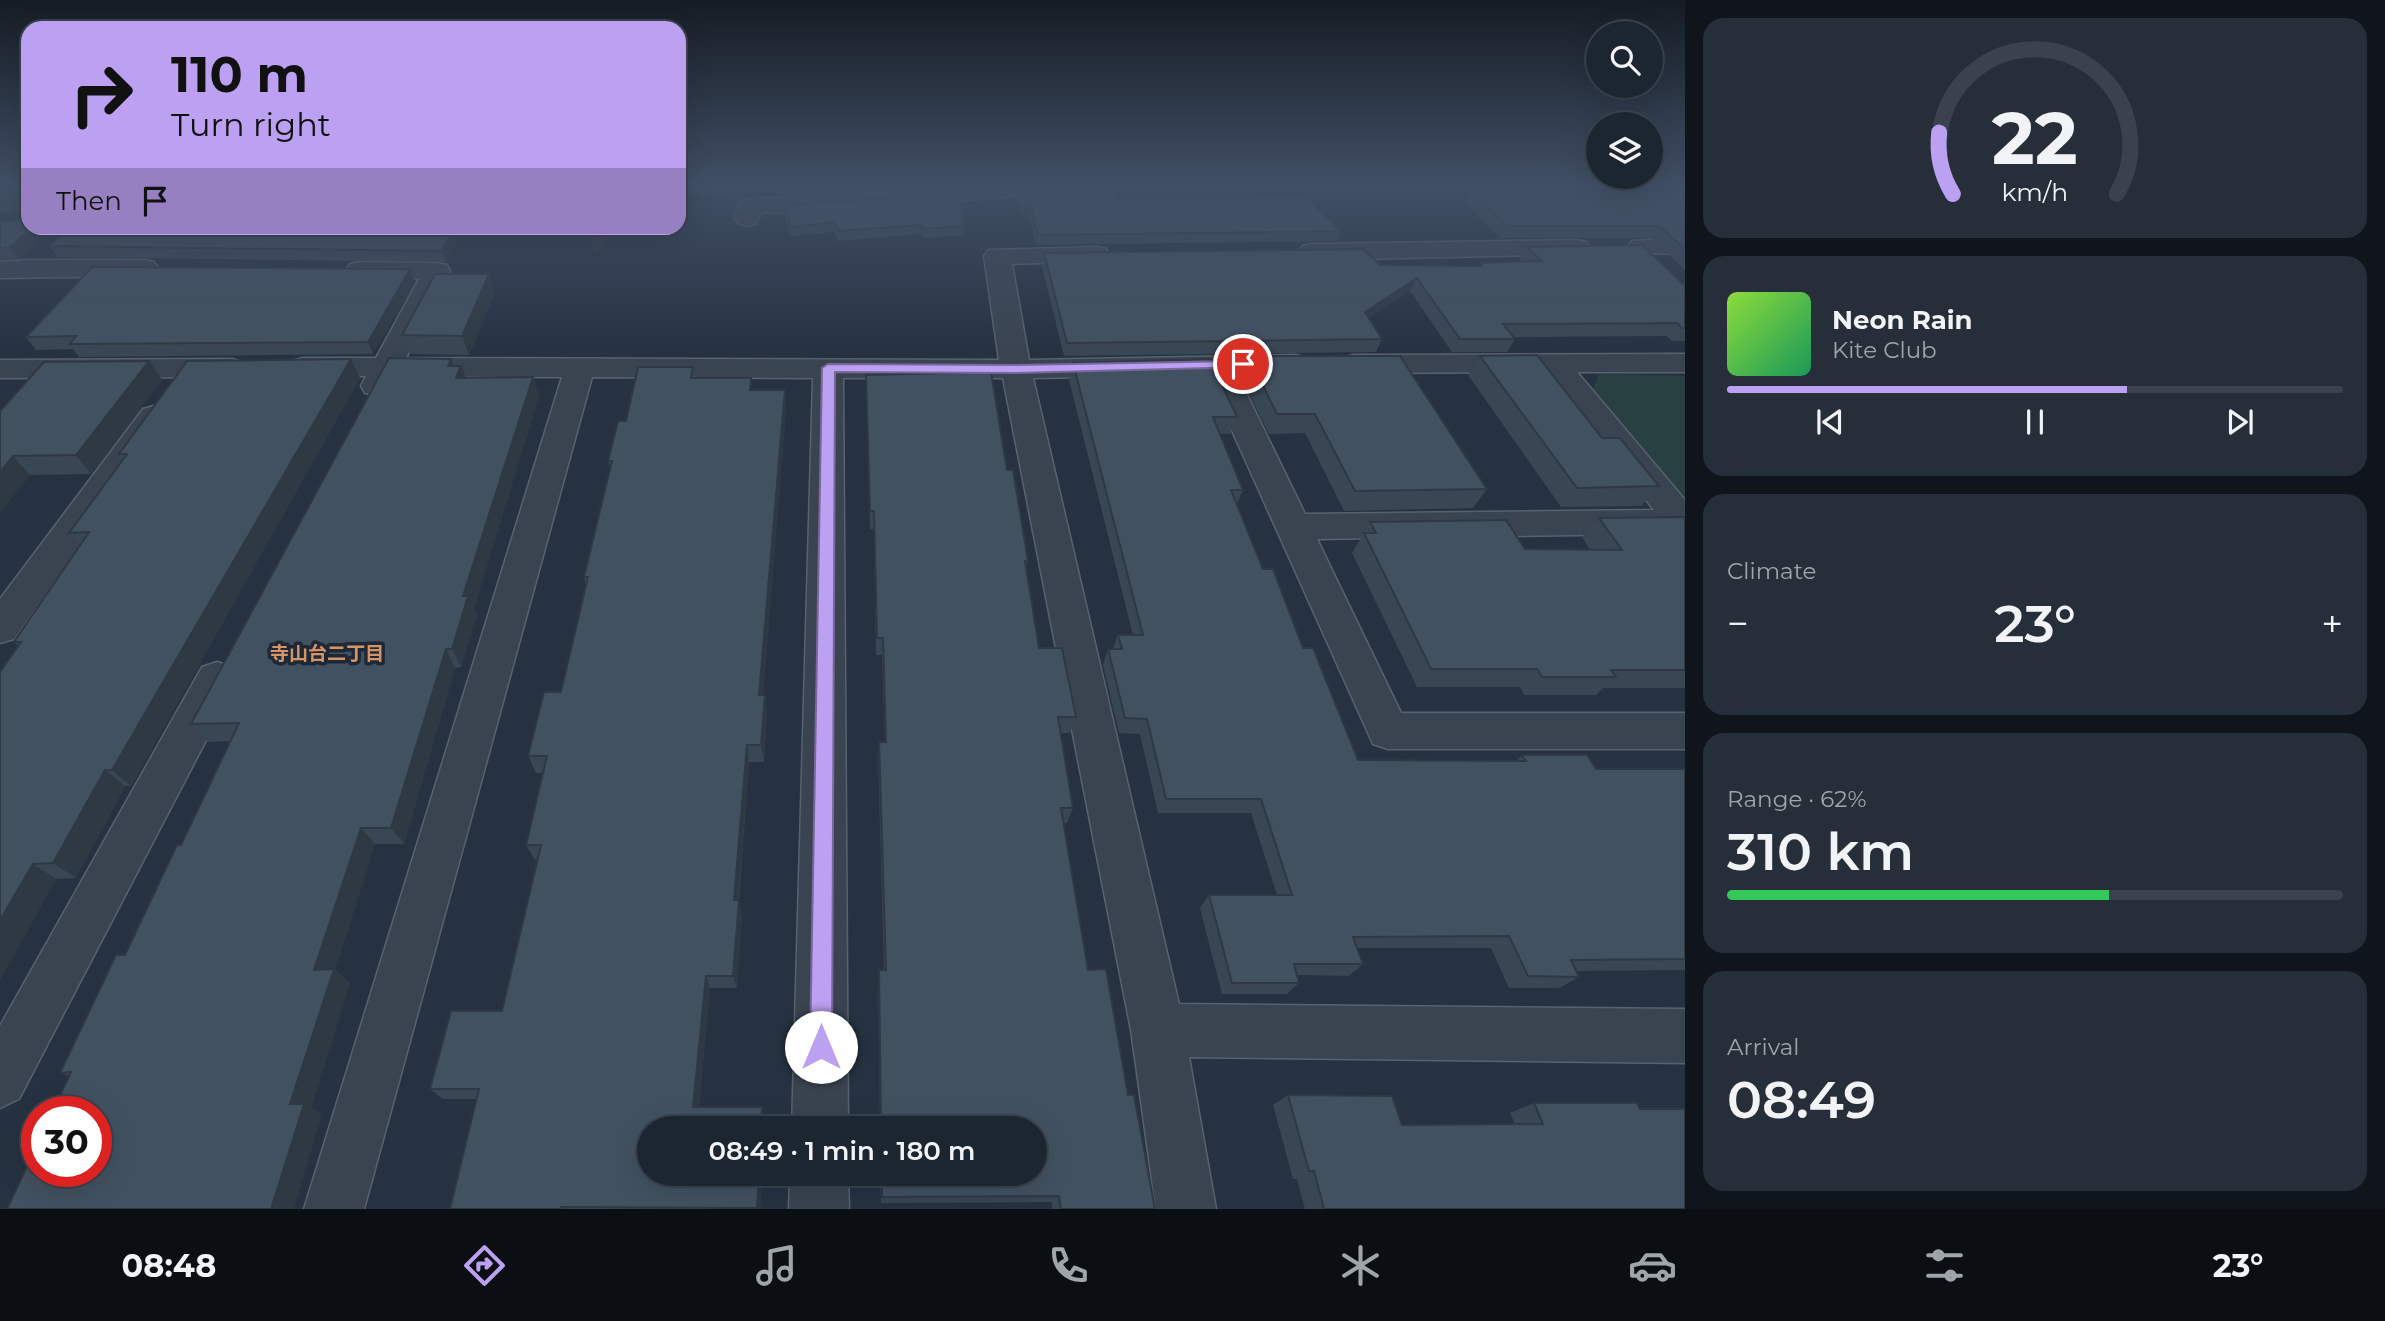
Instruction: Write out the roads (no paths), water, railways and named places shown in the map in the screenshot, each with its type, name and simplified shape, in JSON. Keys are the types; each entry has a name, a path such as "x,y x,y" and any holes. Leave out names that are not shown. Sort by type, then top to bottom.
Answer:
{"street":[{"path":"0,293 13,269 53,243"},
{"path":"1284,252 1685,246"},
{"path":"1641,247 1667,272"},
{"path":"1120,254 997,256 1016,369 1158,1030 1186,1209"},
{"path":"13,269 177,269"},
{"path":"328,270 438,271 360,415"},
{"path":"0,369 387,366 1016,369 1217,364 1685,363"},
{"path":"1217,364 1388,731 1685,732"},
{"path":"1554,364 1684,522"},
{"path":"334,1209 580,367"},
{"path":"820,1116 828,368"},
{"path":"0,628 188,369"},
{"path":"1292,527 1684,522"},
{"path":"0,1080 233,649"},
{"path":"1158,1030 1685,1036"},
{"path":"819,1186 819,1209"}],"district":[{"name":"寺山台二丁目","path":"327,653"}]}
